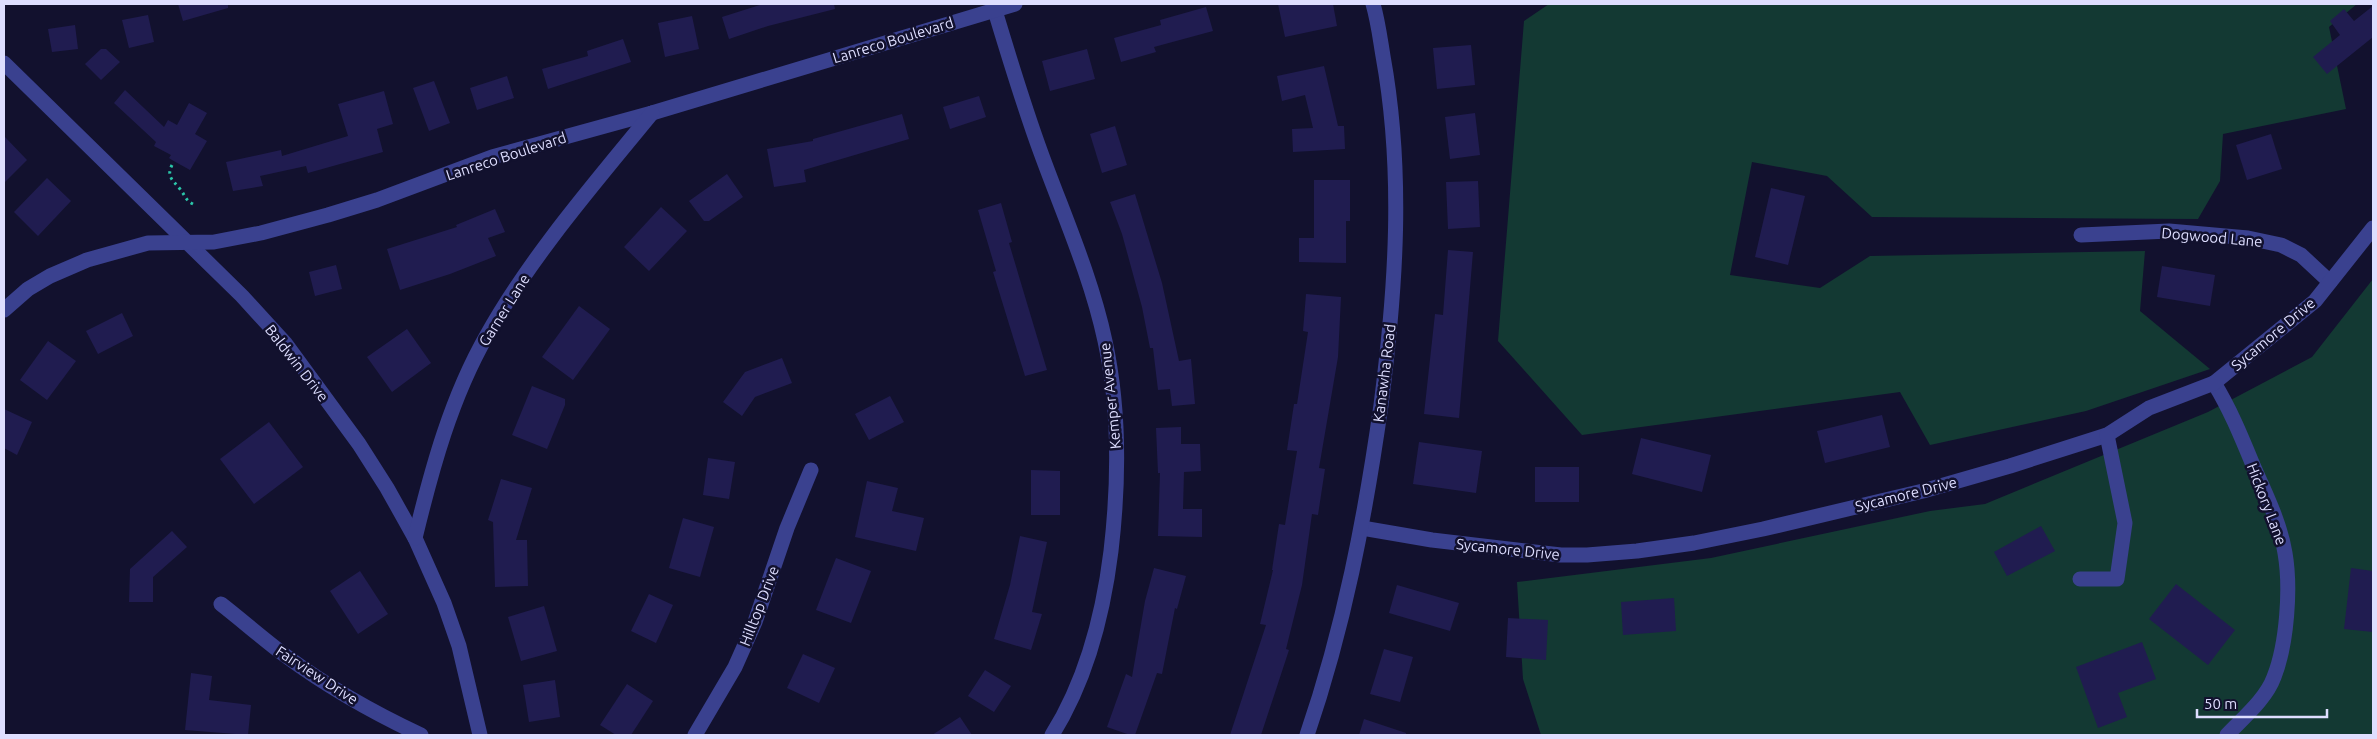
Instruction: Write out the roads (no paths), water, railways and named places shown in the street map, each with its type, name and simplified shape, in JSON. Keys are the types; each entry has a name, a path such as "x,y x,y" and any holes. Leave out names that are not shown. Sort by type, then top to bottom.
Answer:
{"street":[{"name":"Lanreco Boulevard","path":"4,310 43,280 87,260 148,243 214,242 261,233 328,215 377,200 492,158 652,113 994,7 1015,4"},
{"name":"Kanawha Road","path":"1306,735 1332,657 1362,528 1389,344 1395,266 1397,196 1394,136 1387,76 1373,4"},
{"name":"Kemper Avenue","path":"994,7 1041,152 1094,296 1108,361 1115,421 1114,525 1100,620 1076,690 1052,735"},
{"name":"Baldwin Drive","path":"4,63 242,296 285,343 359,444 415,538 444,603 460,646 480,735"},
{"name":"Garner Lane","path":"415,538 441,440 459,392 486,336 506,302 552,236 652,113"},
{"name":"Sycamore Drive","path":"1362,528 1432,540 1561,555 1587,555 1637,551 1694,543 1923,492 2107,435 2150,408 2214,383 2315,301 2373,228"},
{"name":"Dogwood Lane","path":"2081,235 2169,231 2248,238 2281,245 2301,255 2330,282"},
{"name":"Hickory Lane","path":"2214,383 2228,407 2276,520 2285,554 2288,610 2274,677 2263,696 2227,735"},
{"path":"2080,580 2117,579 2125,523 2107,435"},
{"name":"Hilltop Drive","path":"695,735 735,667 755,622 787,528 810,470"},
{"name":"Fairview Drive","path":"221,604 286,656 326,684 421,735"}]}
